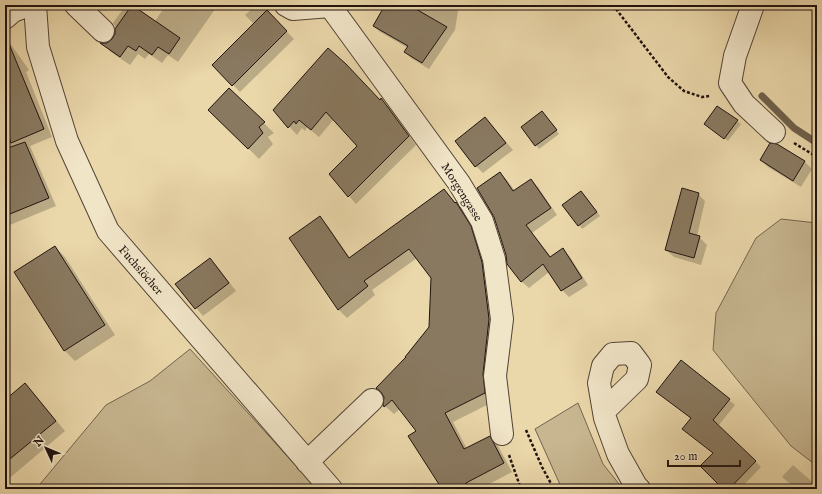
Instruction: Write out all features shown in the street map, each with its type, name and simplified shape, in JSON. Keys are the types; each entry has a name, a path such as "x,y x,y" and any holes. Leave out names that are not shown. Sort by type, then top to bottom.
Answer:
{"street":[{"path":"5,18 13,11 29,5"},
{"name":"Fuchslöcher","path":"35,5 38,47 66,141 108,231 331,489"},
{"path":"76,5 103,31"},
{"path":"286,5 292,9 331,6"},
{"path":"753,5 735,56 730,83 744,104 774,132"},
{"name":"Morgengasse","path":"331,6 459,183 482,221 494,259 502,319 495,376 502,434"},
{"path":"308,462 372,400"},
{"path":"604,411 605,418 618,454 639,489"}],"path":[{"path":"613,5 668,78 684,91 702,97 715,96 730,83"},
{"path":"774,132 817,158"},
{"path":"526,429 542,467 554,489"},
{"path":"502,434 521,489"}],"shaded area":[{"path":"781,219 817,223 817,466 791,446 713,350 716,313 756,238"},
{"path":"190,349 317,489 36,489 106,405 150,381"},
{"path":"578,403 603,464 623,489 562,489 535,429"}],"building":[{"path":"132,5 180,38 169,54 158,47 152,55 139,46 136,51 128,46 120,57 100,43 107,43 112,39 115,34 115,29"},
{"path":"385,5 409,5 447,27 422,63 404,52 408,46 373,26"},
{"path":"267,10 287,31 232,86 212,65"},
{"path":"5,34 44,129 11,143 5,128"},
{"path":"328,48 346,64 380,100 381,98 409,136 348,197 329,174 357,146 326,112 311,130 299,120 296,124 294,121 288,128 273,110"},
{"path":"229,88 265,122 259,127 263,133 248,149 208,110"},
{"path":"717,106 738,120 724,139 704,124"},
{"path":"542,111 557,130 535,146 521,127"},
{"path":"485,117 506,143 475,167 455,141"},
{"path":"25,142 49,198 5,216 5,149"},
{"path":"770,143 777,144 805,161 793,181 760,160"},
{"path":"500,172 513,191 531,179 551,208 526,225 550,257 563,248 582,278 561,291 543,264 521,282 507,264 506,255 494,217 477,188"},
{"path":"682,188 699,193 689,233 700,236 694,258 665,250"},
{"path":"444,189 455,203 456,202 471,226 482,262 489,319 483,374 485,393 445,413 464,449 490,436 504,463 466,483 468,489 442,489 408,436 416,431 392,400 384,407 384,397 376,388 406,357 429,327 431,278 409,249 364,281 368,286 338,310 289,238 320,216 349,258"},
{"path":"581,191 597,212 578,226 562,205"},
{"path":"55,246 105,325 64,351 14,272"},
{"path":"210,258 229,283 195,309 175,284"},
{"path":"681,360 730,399 713,420 756,461 729,489 723,489 700,466 713,453 682,429 691,418 656,392"},
{"path":"25,383 56,421 5,463 5,400"}],"waterway":[{"path":"762,96 794,128 817,143"}]}
